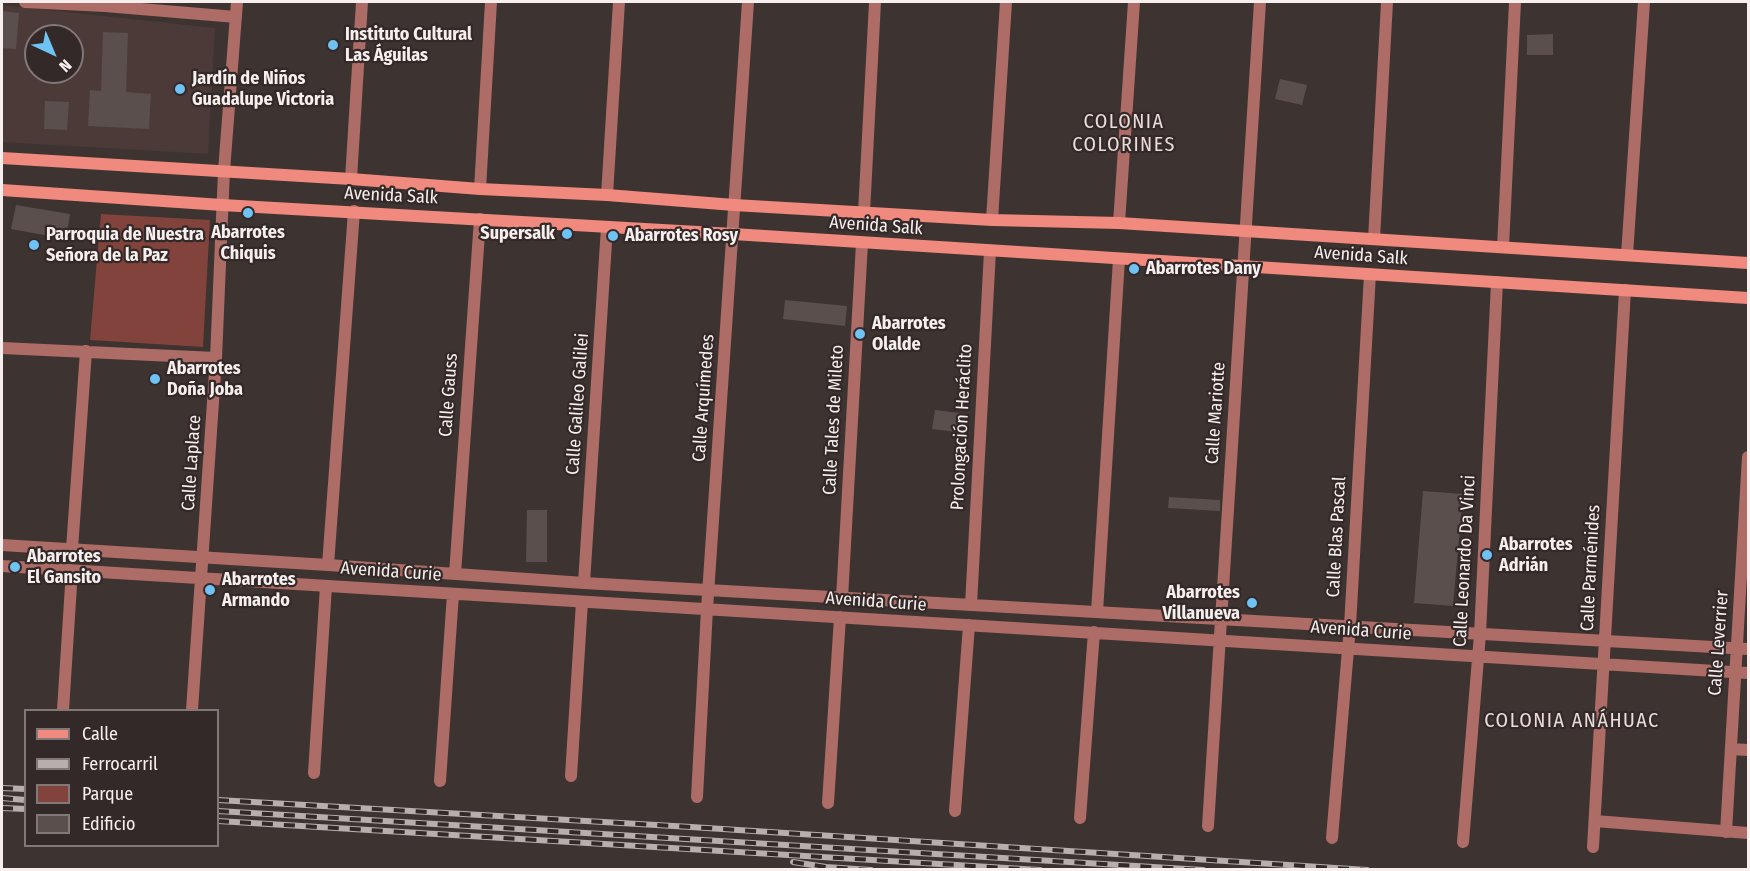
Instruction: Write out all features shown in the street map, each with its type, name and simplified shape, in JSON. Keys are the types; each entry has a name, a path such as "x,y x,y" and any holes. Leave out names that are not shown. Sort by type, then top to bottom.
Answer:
{"main road":[{"name":"Avenida Salk","path":"2,158 864,213 1246,231 1749,263"},
{"name":"Avenida Salk","path":"2,190 1749,298"}],"street":[{"path":"25,2 106,4 236,17"},
{"name":"Calle Laplace","path":"192,709 216,358 224,171 237,2"},
{"path":"351,179 362,2"},
{"path":"480,189 491,2"},
{"path":"607,195 619,2"},
{"name":"Calle Arquímedes","path":"697,797 708,590 748,2"},
{"path":"864,213 875,2"},
{"path":"992,220 1006,2"},
{"path":"1119,224 1134,2"},
{"name":"Calle Mariotte","path":"1208,826 1260,2"},
{"path":"1374,239 1387,2"},
{"path":"1503,247 1515,2"},
{"path":"1627,255 1644,2"},
{"path":"328,565 354,212"},
{"name":"Calle Gauss","path":"455,574 480,219"},
{"name":"Calle Galileo Galilei","path":"584,583 607,227"},
{"name":"Calle Tales de Mileto","path":"842,598 861,243"},
{"name":"Prolongación Heráclito","path":"970,605 990,251"},
{"path":"1096,612 1119,259"},
{"name":"Calle Blas Pascal","path":"1332,838 1350,626 1370,274"},
{"name":"Calle Leonardo Da Vinci","path":"1463,842 1480,634 1497,282"},
{"name":"Calle Parménides","path":"1593,848 1625,290"},
{"path":"2,348 216,358"},
{"path":"72,549 86,351"},
{"name":"Calle Leverrier","path":"1726,832 1735,672 1743,649 1749,457"},
{"name":"Avenida Curie","path":"2,545 584,583 1743,649"},
{"name":"Avenida Curie","path":"2,566 1749,673"},
{"path":"63,709 72,570"},
{"path":"314,773 326,586"},
{"path":"440,781 453,594"},
{"path":"571,776 582,602"},
{"path":"828,803 840,617"},
{"path":"955,811 969,625"},
{"path":"1080,818 1094,632"},
{"path":"1731,749 1749,750"},
{"path":"1595,821 1749,834"}],"shaded area":[{"path":"2,5 215,28 208,154 2,142"}],"green space":[{"path":"101,214 210,220 203,347 90,340"}],"building":[{"path":"2,11 19,13 16,49 2,48"},
{"path":"103,32 128,33 126,92 151,94 149,129 88,126 90,90 101,91"},
{"path":"1553,34 1553,55 1527,55 1527,35"},
{"path":"1280,79 1307,85 1302,105 1275,99"},
{"path":"45,101 69,102 67,130 44,129"},
{"path":"16,205 70,214 66,239 11,229"},
{"path":"785,300 847,306 845,326 783,319"},
{"path":"935,410 968,414 966,433 932,429"},
{"path":"1423,491 1463,494 1453,606 1414,603"},
{"path":"1169,497 1220,500 1220,511 1168,508"},
{"path":"527,510 547,510 547,562 526,562"}],"railway":[{"path":"2,788 24,789"},
{"path":"2,798 24,800"},
{"path":"219,800 691,827 1367,870"},
{"path":"2,808 24,809"},
{"path":"219,811 1203,870"},
{"path":"219,821 1040,870"},
{"path":"793,862 871,870"}],"place":[{"name":"Instituto Cultural Las Águilas","path":"333,45"},
{"name":"Jardín de Niños Guadalupe Victoria","path":"180,89"},
{"name":"Abarrotes Chiquis","path":"248,213"},
{"name":"Supersalk","path":"567,234"},
{"name":"Abarrotes Rosy","path":"613,236"},
{"name":"Parroquia de Nuestra Señora de la Paz","path":"34,245"},
{"name":"Abarrotes Dany","path":"1134,269"},
{"name":"Abarrotes Olalde","path":"860,334"},
{"name":"Abarrotes Doña Joba","path":"155,379"},
{"name":"Abarrotes Adrián","path":"1487,555"},
{"name":"Abarrotes El Gansito","path":"15,567"},
{"name":"Abarrotes Armando","path":"210,590"},
{"name":"Abarrotes Villanueva","path":"1252,603"}],"district":[{"name":"COLONIA COLORINES","path":"1124,134"},
{"name":"COLONIA ANÁHUAC","path":"1572,721"}]}
